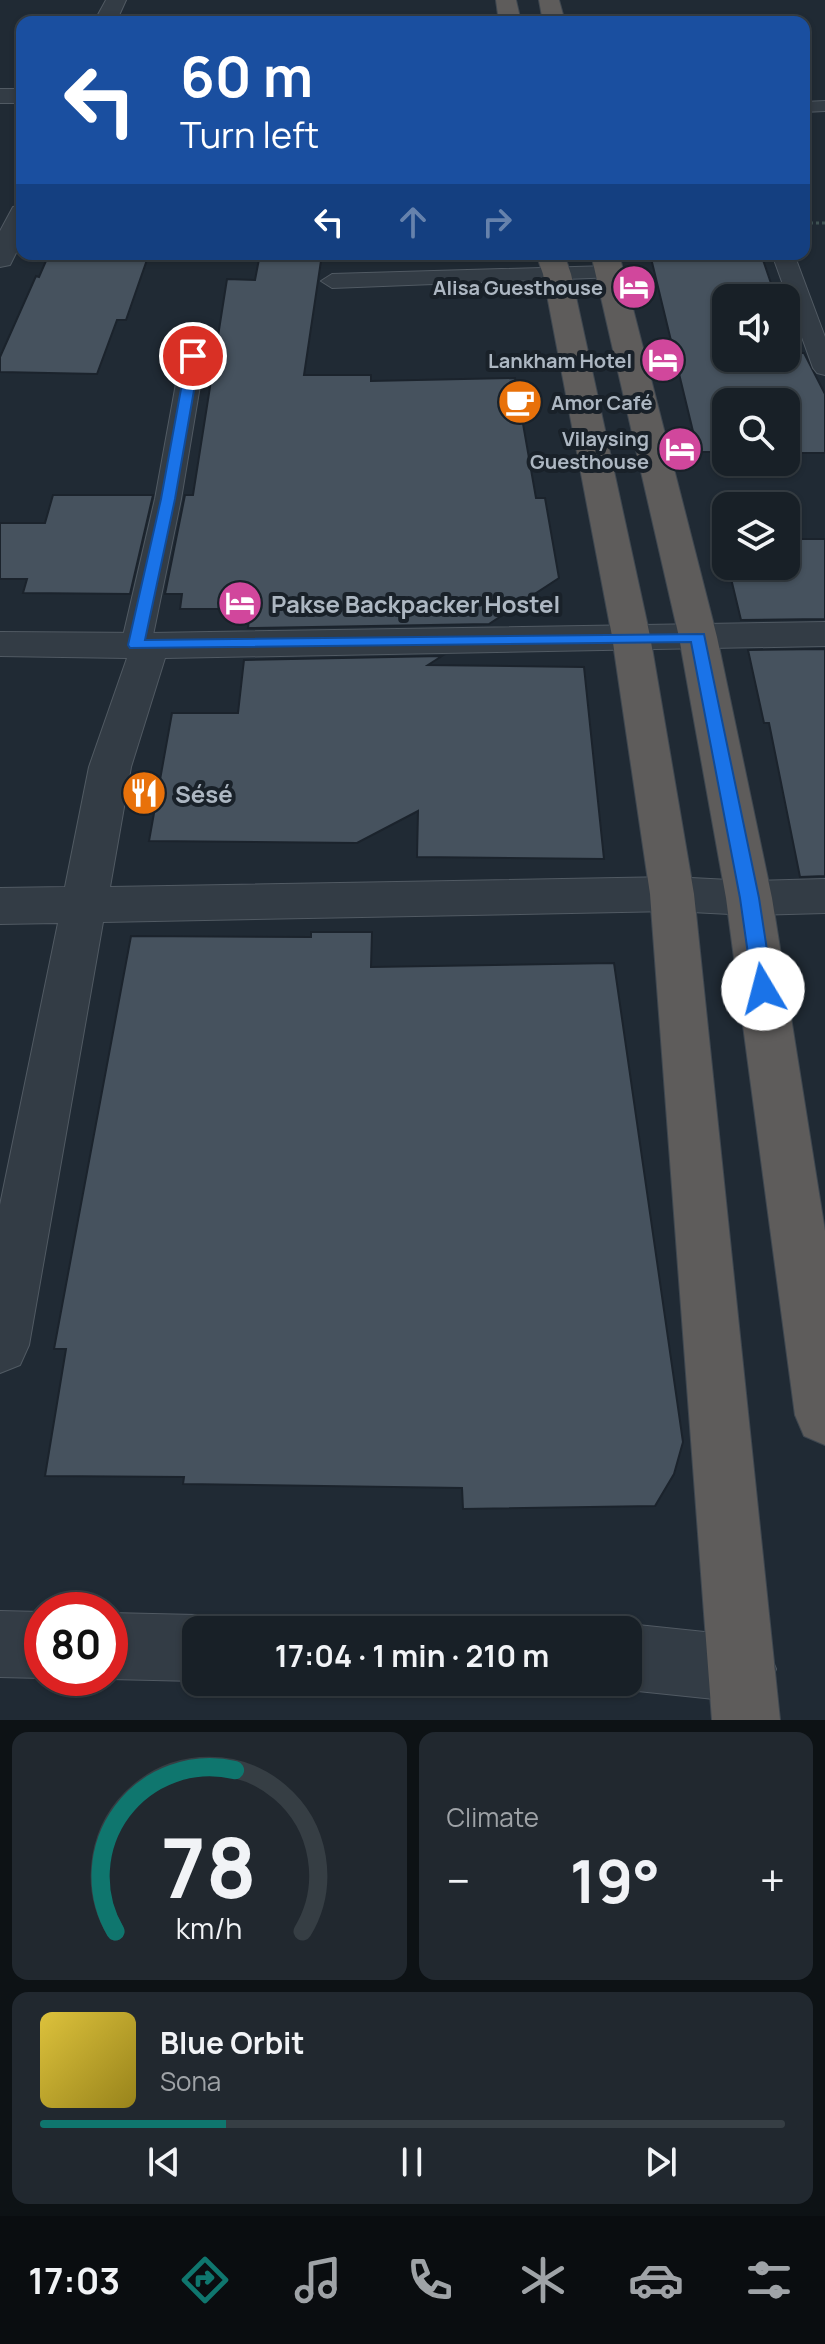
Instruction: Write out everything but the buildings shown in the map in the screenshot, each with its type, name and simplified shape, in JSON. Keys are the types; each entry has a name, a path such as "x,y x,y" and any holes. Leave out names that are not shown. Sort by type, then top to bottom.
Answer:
{"highway":[{"path":"606,263 698,637 749,898 825,1415"},
{"path":"554,264 631,636 672,894 744,1695"}],"street":[{"path":"0,259 16,229"},
{"path":"0,644 143,645 825,634"},
{"path":"0,1345 110,767 143,645"},
{"path":"0,906 672,894 749,898 825,896"},
{"path":"0,1644 24,1645"},
{"path":"128,1646 182,1648"},
{"path":"642,1662 744,1695"}],"lane":[{"path":"785,260 825,368"},
{"path":"332,281 554,264 606,263"},
{"path":"143,645 193,356"}],"place":[{"name":"Alisa Guesthouse","path":"634,287"},
{"name":"Lankham Hotel","path":"663,360"},
{"name":"Amor Café","path":"520,402"},
{"name":"Vilaysing Guesthouse","path":"680,449"},
{"name":"Pakse Backpacker Hostel","path":"240,603"},
{"name":"Sésé","path":"144,793"}],"route":[{"path":"193,356 168,499 136,645 698,637 749,898 763,989"}]}
